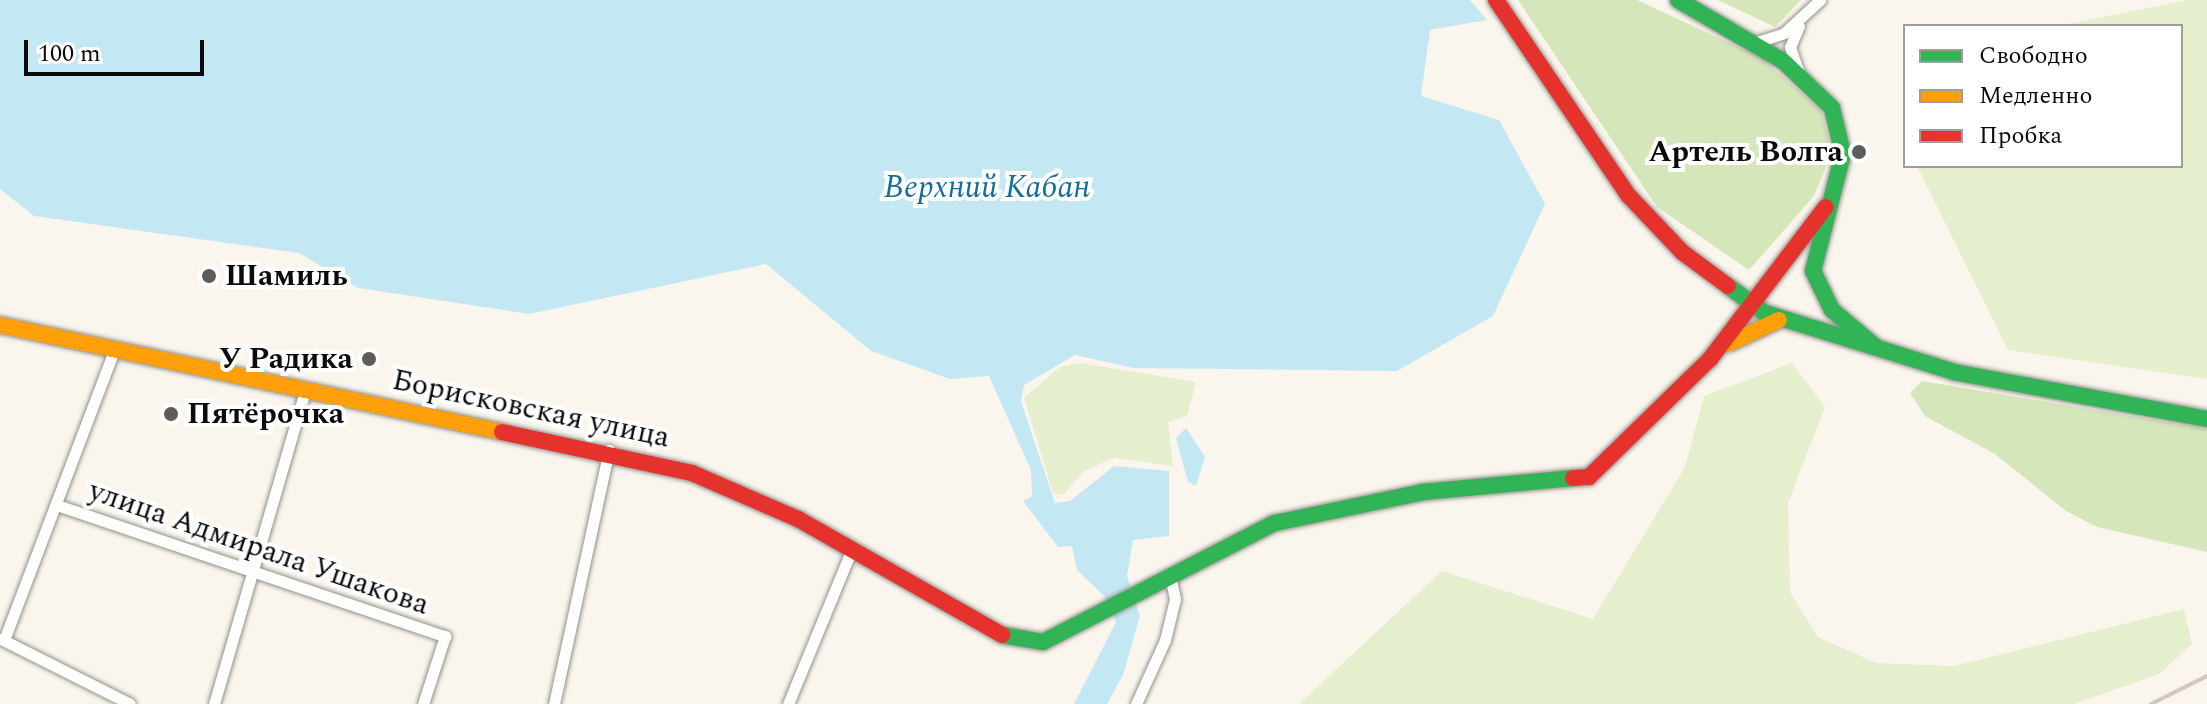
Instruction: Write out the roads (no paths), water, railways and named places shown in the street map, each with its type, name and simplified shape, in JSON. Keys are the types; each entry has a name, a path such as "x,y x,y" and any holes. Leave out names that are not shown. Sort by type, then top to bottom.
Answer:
{"street":[{"path":"1496,0 1508,8 1628,195 1682,252 1754,307 1779,320 1888,355 2207,419"},
{"path":"1678,0 1800,73 1832,108 1843,138 1839,178 1826,207 1813,254 1820,293 1849,328 1888,355"},
{"path":"1753,43 1784,33 1820,0"},
{"path":"1800,73 1791,39 1807,14"},
{"path":"1136,704 1165,640 1175,599 1171,580 1275,523 1330,507 1589,477 1710,359 1754,307 1826,207"},
{"path":"1710,359 1779,320"},
{"name":"Борисковская улица","path":"0,325 305,391 609,450 692,473 852,549 1017,641 1062,637 1171,580"},
{"path":"115,348 57,505 2,639 130,704"},
{"path":"214,704 255,575 305,391"},
{"path":"554,704 609,450"},
{"name":"улица Адмирала Ушакова","path":"57,505 255,575 445,636 423,704"},
{"path":"788,704 852,549"}],"water":[{"name":"Верхний Кабан","path":"0,0 1470,0 1487,20 1430,30 1421,96 1499,120 1545,204 1493,316 1397,371 1133,368 1075,355 1024,385 1021,401 1055,503 1070,501 1114,466 1169,471 1169,536 1133,540 1127,576 1140,616 1123,675 1107,704 1074,704 1116,622 1104,596 1077,570 1072,546 1058,547 1023,501 1032,496 1031,470 989,376 950,379 871,351 766,264 529,314 358,288 299,253 34,216 0,189"},
{"path":"1186,428 1205,457 1196,486 1188,482 1176,438"}],"railway":[{"path":"2151,704 2207,676"}],"place":[{"name":"Артель Волга","path":"1859,152"},
{"name":"Шамиль","path":"209,276"},
{"name":"У Радика","path":"369,359"},
{"name":"Пятёрочка","path":"171,414"}]}
